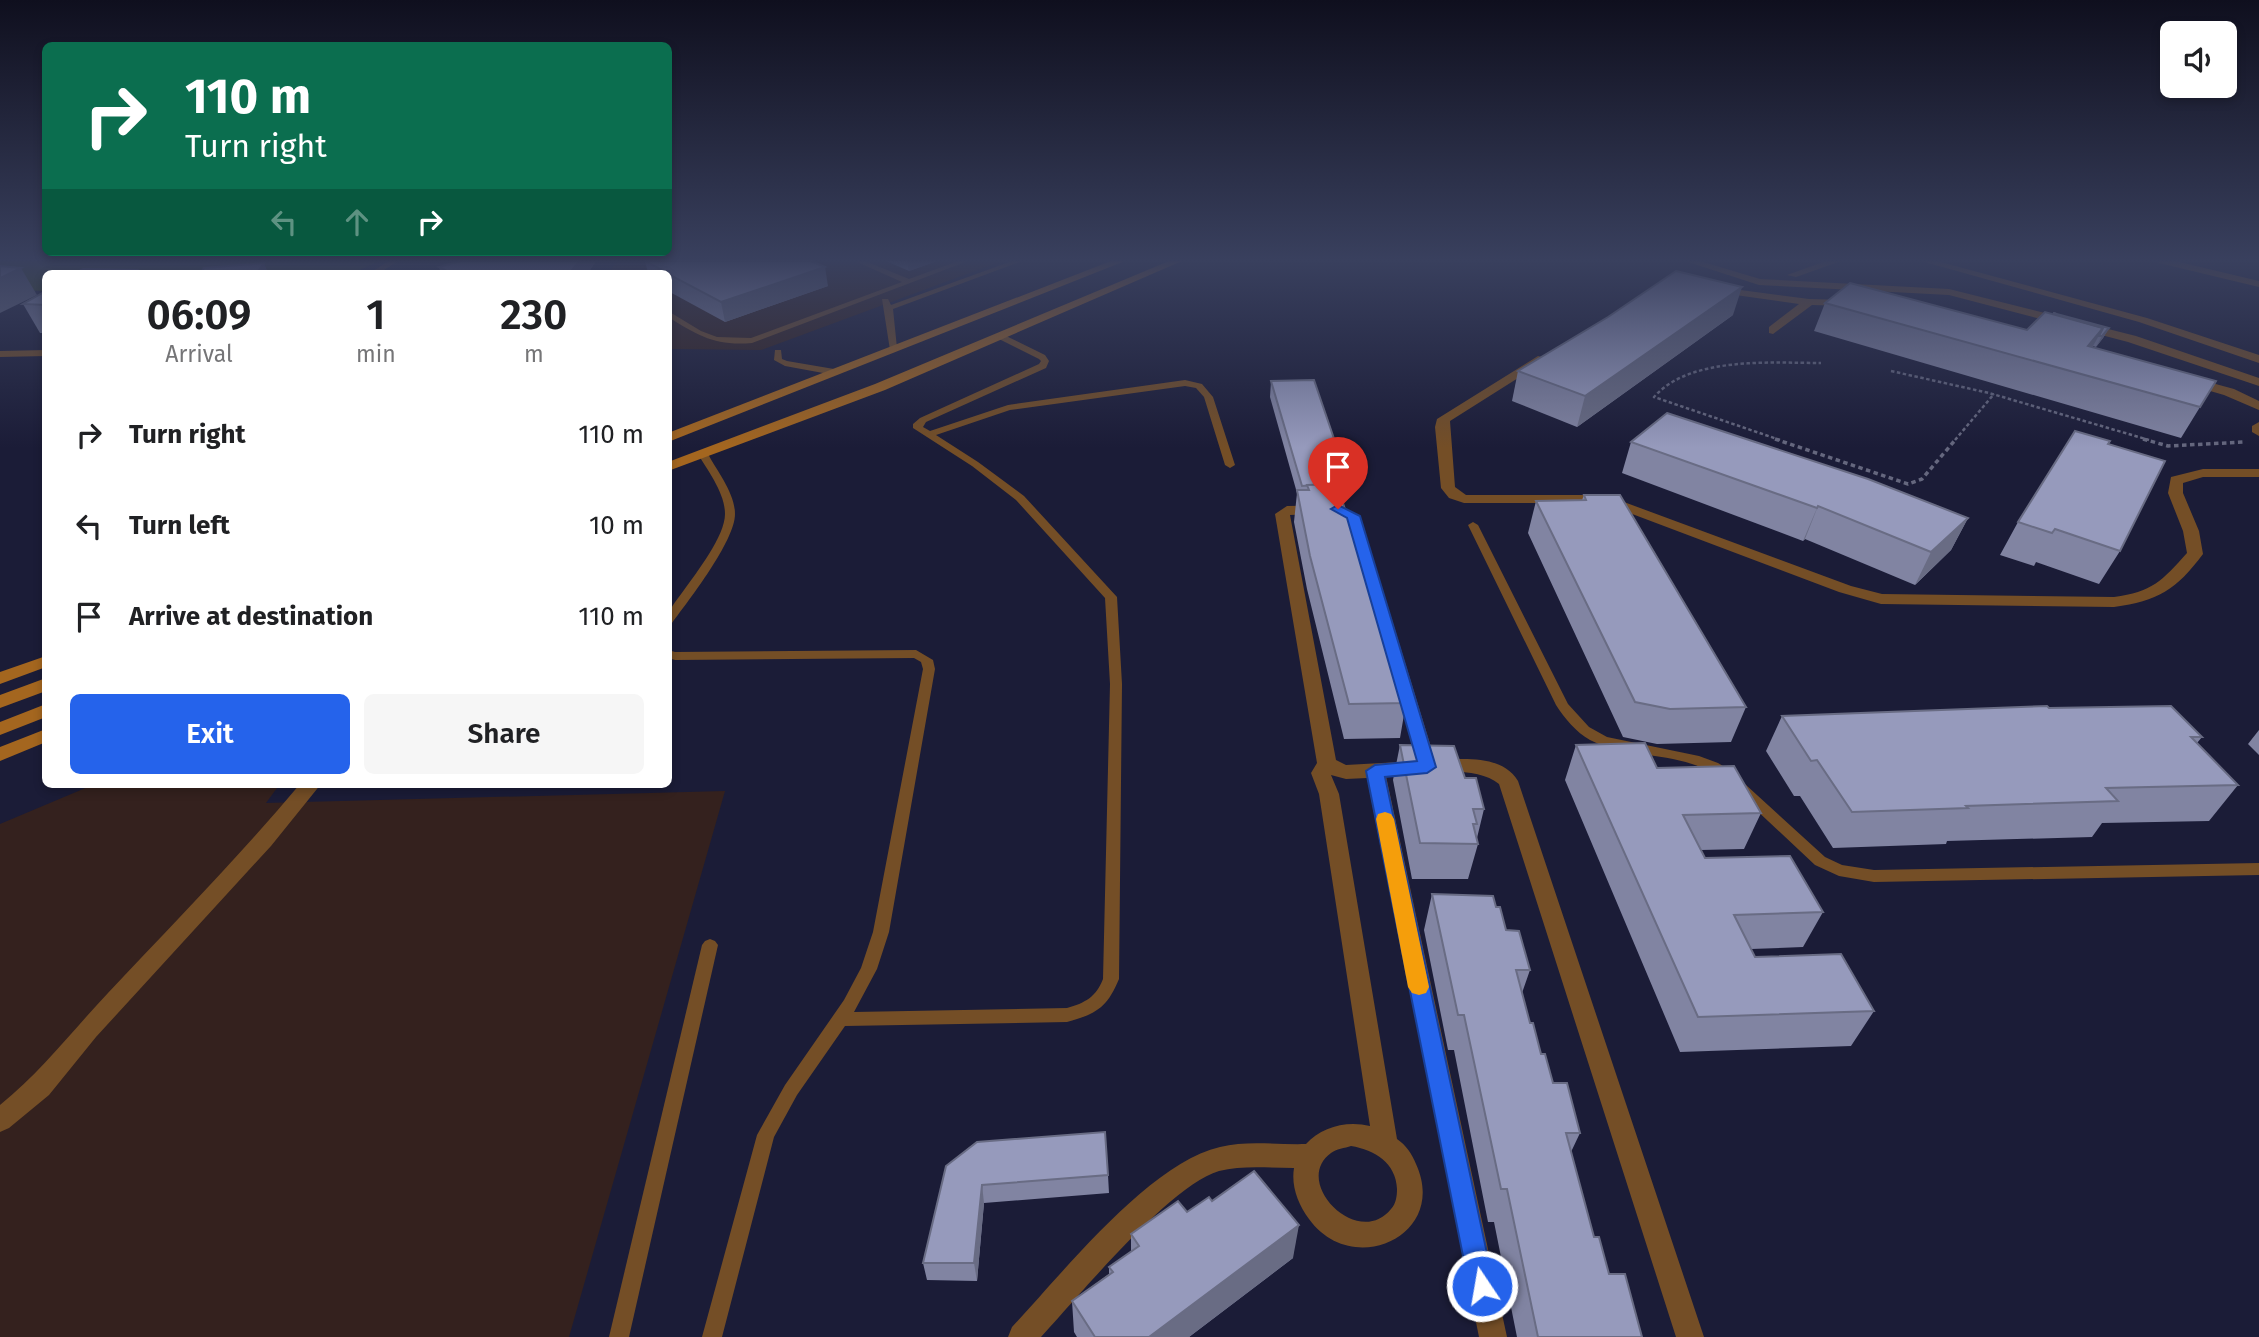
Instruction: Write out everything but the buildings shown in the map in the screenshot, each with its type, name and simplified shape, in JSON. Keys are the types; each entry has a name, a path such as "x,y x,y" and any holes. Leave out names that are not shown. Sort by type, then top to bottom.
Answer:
{"main road":[{"path":"672,436 957,323"},
{"path":"672,466 880,387 1030,323"},
{"path":"0,678 42,662"},
{"path":"0,702 42,686"},
{"path":"0,729 42,712"},
{"path":"0,754 42,737"}],"street":[{"path":"1773,330 1781,323"},
{"path":"2069,323 2132,340 2259,382"},
{"path":"2110,323 2259,371"},
{"path":"2153,323 2259,359"},
{"path":"1551,353 1444,419 1442,427 1448,488 1454,495 1464,499 1605,499 1845,589 1881,599 2114,602 2146,598 2160,593 2195,554 2191,530 2176,496 2176,480 2203,474 2259,473"},
{"path":"2177,377 2230,393 2259,406"},
{"path":"2259,426 2259,432"},
{"path":"1427,767 1353,516 1338,509 1287,510 1282,514 1327,763 1334,769 1346,772 1427,767 1486,767 1499,772 1508,781 1690,1337"},
{"path":"1327,763 1321,773 1329,794 1385,1144"},
{"path":"1375,771 1493,1337"},
{"path":"0,1120 40,1087 88,1030 264,841 307,788"},
{"path":"1335,1136 1368,1136 1385,1144 1398,1157 1407,1172 1411,1189 1409,1205 1401,1220 1388,1230 1372,1235 1354,1234 1337,1228 1322,1217 1311,1203 1305,1186 1305,1170 1310,1156 1321,1144 1335,1136"},
{"path":"1022,1337 1161,1193 1195,1170 1218,1159 1310,1156"}],"lane":[{"path":"685,323 714,341 729,343 752,340 796,323"},
{"path":"891,323 893,348"},
{"path":"840,1019 1067,1015 1085,1010 1105,997 1111,979 1116,684 1111,597 1020,498 986,472 918,428 923,419 1043,366 1045,361 1042,357 1000,336"},
{"path":"778,352 778,360 785,363 834,373"},
{"path":"0,354 42,353"},
{"path":"928,435 1008,408 1166,385 1194,384 1203,388 1208,397 1230,466"},
{"path":"672,614 723,537 730,521 727,502 703,454"},
{"path":"1473,525 1562,705 1573,721 1602,740 1710,764 1726,774 1820,861 1839,870 1874,876 2259,869"},
{"path":"672,655 916,654 927,660 929,669 881,932 869,969 840,1019 790,1090 766,1135 712,1337"},
{"path":"619,1337 710,945"}],"path":[{"path":"1821,363 1772,364 1689,373 1666,384 1654,397 1908,484 1922,479 1994,394"},
{"path":"1891,372 1994,394 2168,446 2246,442"}],"shaded area":[{"path":"672,323 833,323 761,350 672,349"},
{"path":"86,788 277,788 266,803 725,791 569,1337 0,1337 0,824"}],"slow traffic":[{"path":"1385,819 1419,987"}],"route":[{"path":"1338,509 1353,516 1427,767 1375,771 1482,1286"}]}
